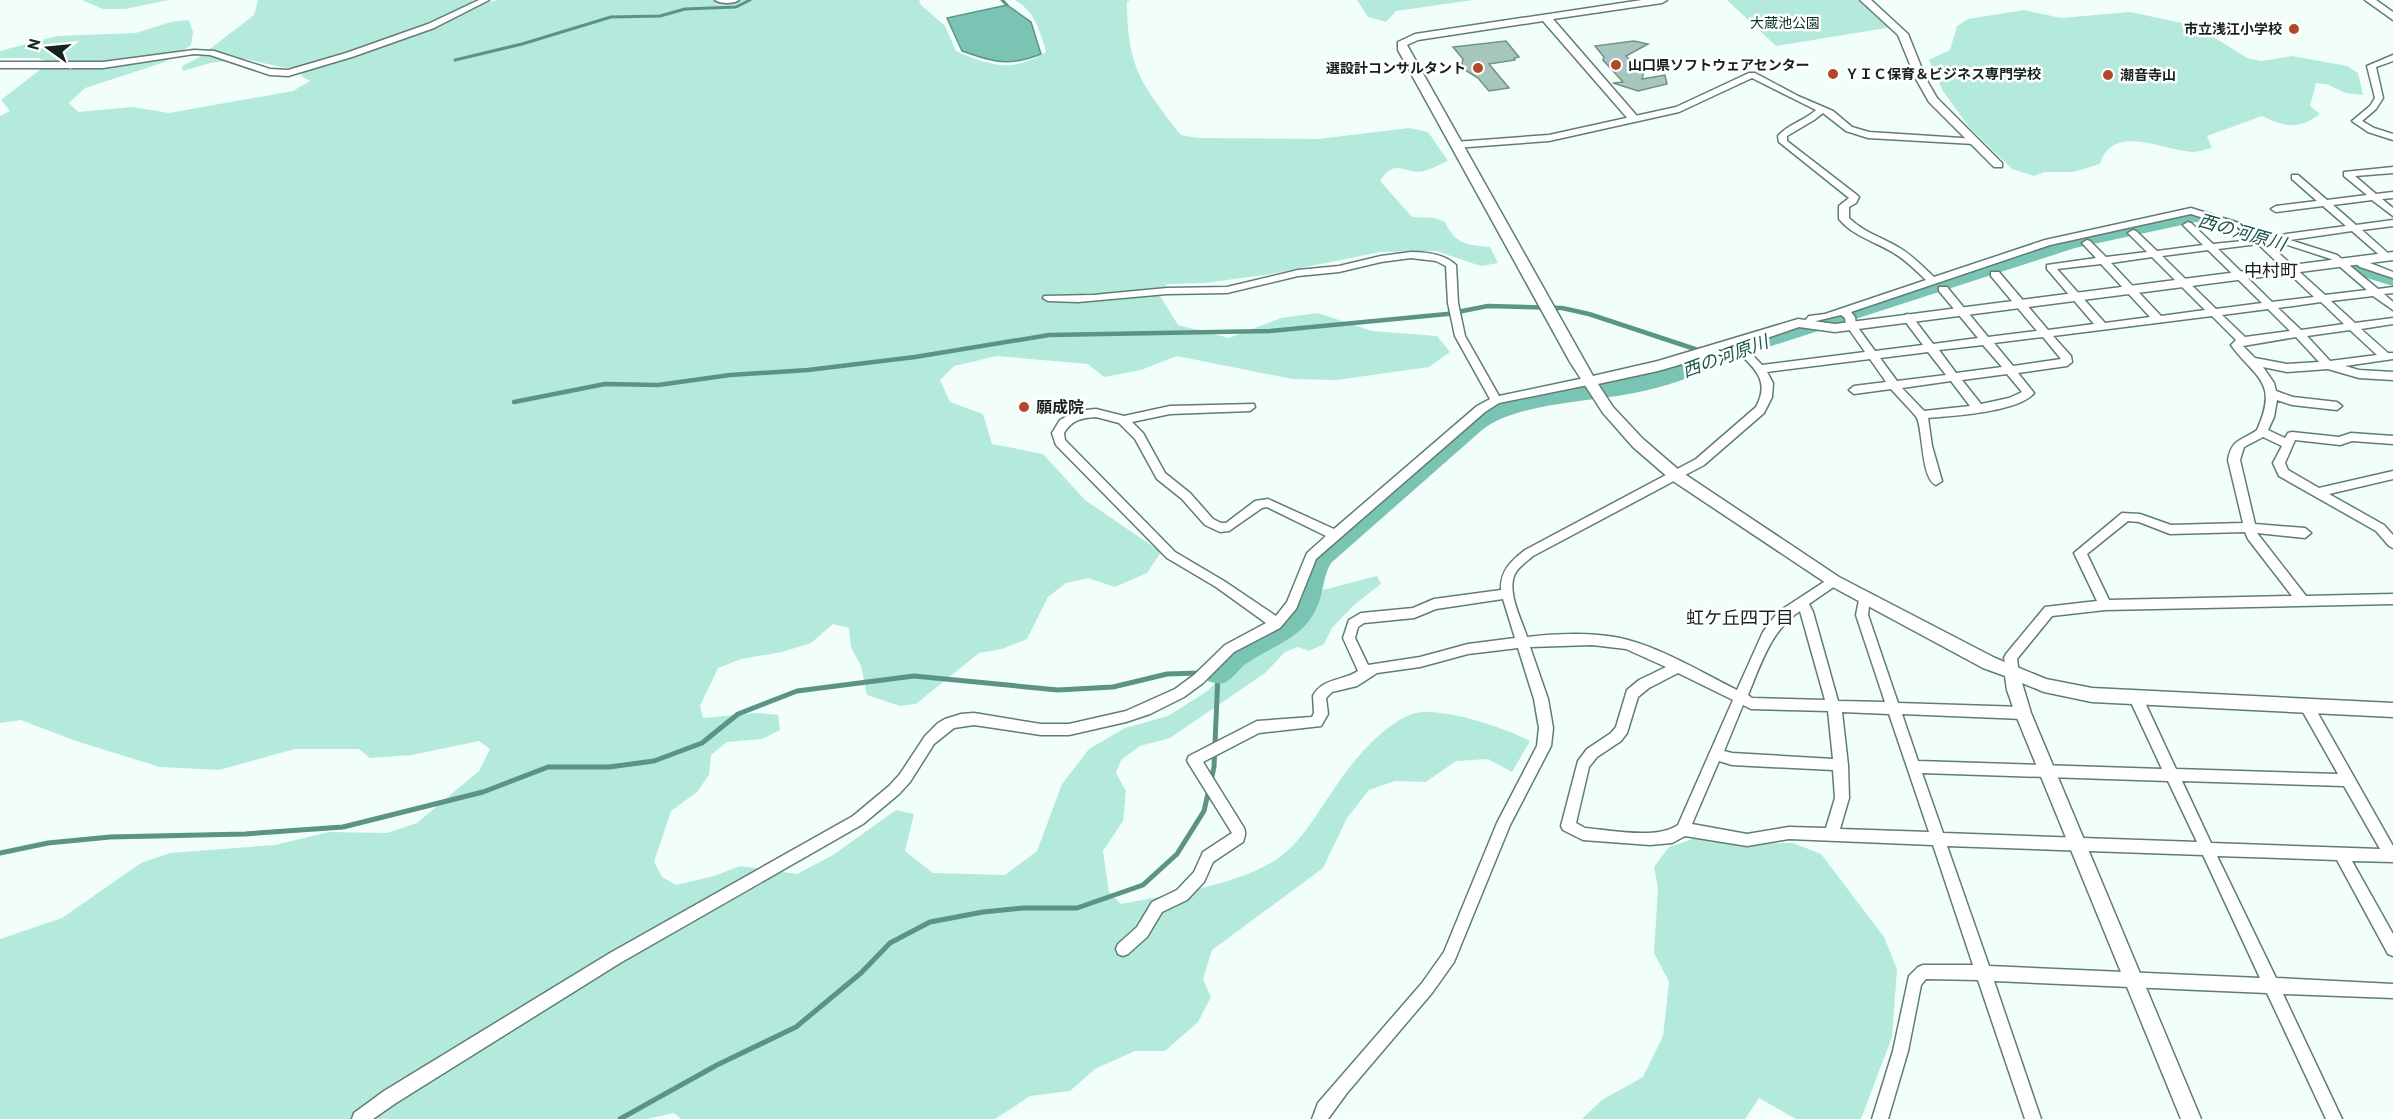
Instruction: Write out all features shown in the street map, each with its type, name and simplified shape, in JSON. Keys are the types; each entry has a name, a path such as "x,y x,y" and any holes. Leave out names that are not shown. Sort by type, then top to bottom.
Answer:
{"street":[{"path":"0,65 103,65 194,52 211,52 248,66 288,73 320,65 431,26 485,0"},
{"path":"719,0 735,0"},
{"path":"1662,0 1415,37 1402,44 1402,50 1589,381 1608,410 1638,443 1675,475 1834,581 2013,674 2044,685 2092,695 2393,710"},
{"path":"1865,0 1903,33 1921,79 1933,100 1998,165"},
{"path":"2370,0 2393,17"},
{"path":"1546,18 1633,118"},
{"path":"2393,58 2371,66 2377,79 2380,99 2378,104 2356,121 2371,130 2393,137"},
{"path":"1455,145 1549,138 1679,109 1752,75 1830,113 1849,129 1868,135 1974,141"},
{"path":"1821,110 1814,119 1785,131 1782,136 1783,142 1854,197 1853,201 1844,206 1844,219 1852,229 1899,251 1933,281"},
{"path":"2393,170 2347,174 2393,213"},
{"path":"2295,177 2390,257"},
{"path":"2276,209 2393,195"},
{"path":"360,1119 390,1097 615,958 858,820 885,800 906,777 928,743 941,728 952,722 973,718 1026,729 1083,728 1175,698 1195,683 1223,653 1276,624 1287,613 1311,556 1480,409 1496,400 1658,366 1736,344 1798,323 1835,328 1847,316 1933,281 2048,242 2191,211 2283,239 2342,262 2393,308"},
{"path":"2283,239 2393,223"},
{"path":"2188,225 2328,365 2359,374 2393,375"},
{"path":"2133,233 2243,341"},
{"path":"2102,326 2050,267 2260,241 2354,327 2390,356"},
{"path":"2087,243 2158,320"},
{"path":"1048,298 1080,300 1155,292 1224,290 1264,283 1298,273 1341,268 1360,262 1428,256 1451,265 1453,303 1460,336 1496,400"},
{"path":"1847,316 1907,317 2390,257"},
{"path":"2357,261 2393,275"},
{"path":"1854,390 2067,362 2067,358 1995,274"},
{"path":"1847,316 1915,411 1922,415 2010,403 2026,397 2029,393 1988,340 1943,289"},
{"path":"1760,369 2393,290"},
{"path":"1907,317 1977,407"},
{"path":"2303,601 2265,555 2249,529 2234,460 2235,450 2243,441 2262,432 2273,394 2268,378 2236,345 2243,341 2393,321"},
{"path":"1320,1119 1324,1109 1341,1087 1427,988 1449,957 1504,823 1544,746 1546,728 1541,699 1507,594 1506,582 1510,569 1529,553 1700,462 1760,410 1767,397 1768,382 1760,369 1736,344"},
{"path":"2251,360 2287,368 2390,356"},
{"path":"2273,394 2292,402 2337,406"},
{"path":"1250,407 1170,410 1123,420 1096,413 1076,415 1064,423 1058,434 1060,442 1171,555 1220,584 1276,624"},
{"path":"1922,415 1926,446 1936,481"},
{"path":"1123,420 1147,447 1161,476 1186,496 1209,522 1220,528 1229,527 1259,504 1268,503 1335,535"},
{"path":"2262,432 2287,444"},
{"path":"2393,440 2351,437 2340,441 2292,436 2279,463 2283,473 2380,528 2393,543"},
{"path":"2319,494 2322,491 2393,475"},
{"path":"2105,605 2080,553 2126,516 2140,518 2170,530 2249,529 2305,533"},
{"path":"1678,668 1644,684 1632,694 1622,729 1616,737 1592,753 1583,765 1568,826 1583,834 1650,839 1672,837 1683,829 1767,636 1782,616 1834,581"},
{"path":"1365,672 1349,638 1353,624 1361,618 1414,613 1434,604 1507,594"},
{"path":"1864,598 1862,615 1892,708 2033,1119"},
{"path":"2191,1119 2023,713 2015,690 2010,658 2049,611 2105,605 2393,599"},
{"path":"1802,604 1807,612 1835,707 1842,798 1833,826 1833,836"},
{"path":"1123,949 1142,932 1157,907 1182,894 1199,877 1208,857 1238,837 1239,832 1194,760 1257,727 1316,722 1321,714 1319,696 1328,687 1352,682 1374,668 1420,662 1468,649 1523,643 1592,640 1626,644 1738,699 1751,703 2023,713"},
{"path":"2136,698 2334,1119"},
{"path":"2306,705 2392,856"},
{"path":"1715,754 1732,759 1841,765"},
{"path":"1912,767 2348,780"},
{"path":"1683,829 1747,840 1789,833 2392,856"},
{"path":"2341,854 2393,949"},
{"path":"1880,1119 1909,1021 1914,981 1923,972 2393,991"}],"green space":[{"path":"82,0 169,0 125,9 103,9"},
{"path":"258,0 473,0 472,2 482,4 497,0 919,0 921,5 945,26 956,51 990,63 1012,65 1034,59 1046,52 1039,29 1032,16 1015,0 1130,0 1127,2 1130,44 1139,74 1156,102 1181,135 1198,138 1318,139 1409,128 1428,132 1448,161 1417,172 1396,168 1380,181 1412,217 1435,218 1445,222 1453,235 1463,242 1490,247 1498,263 1481,266 1436,251 1380,252 1271,274 1205,283 1167,284 1160,296 1178,325 1229,338 1281,318 1318,313 1372,331 1437,336 1450,352 1429,367 1336,380 1292,379 1177,356 1141,370 1104,377 1088,364 997,356 954,366 940,380 950,402 983,414 992,444 1043,454 1085,500 1161,552 1147,573 1115,587 1088,578 1066,583 1048,597 1027,639 1002,649 979,653 916,704 900,706 867,695 861,666 851,647 849,628 833,624 811,643 782,652 741,659 718,668 700,706 703,718 758,713 778,715 780,730 762,739 727,742 711,755 709,775 697,792 671,811 654,862 662,877 676,885 714,876 740,866 797,874 833,855 896,810 914,814 905,851 933,873 1005,875 1037,851 1062,784 1089,749 1125,728 1168,716 1206,692 1249,651 1287,629 1319,591 1377,576 1381,584 1354,605 1332,628 1324,644 1309,651 1298,647 1285,652 1265,673 1170,738 1140,746 1121,760 1116,773 1126,791 1123,821 1103,851 1109,892 1121,904 1159,897 1243,876 1277,859 1302,836 1341,779 1370,744 1392,725 1416,713 1442,713 1458,716 1506,730 1530,741 1512,772 1488,759 1456,761 1426,782 1395,781 1369,790 1347,818 1323,868 1212,950 1203,979 1211,997 1198,1022 1165,1051 1135,1051 1095,1069 1070,1091 1030,1096 995,1119 681,1119 674,1113 647,1119 0,1119 0,939 62,918 141,863 170,853 275,845 329,832 387,833 417,823 479,771 490,749 479,741 412,755 370,758 359,749 295,749 219,770 160,767 76,741 21,720 0,723 0,116 10,111 1,100 50,62 38,58 0,58 0,51 57,36 136,33 171,22 189,20 193,32 191,45 165,62 85,88 69,103 78,112 132,107 169,113 293,91 310,81 301,76 305,66 286,68 245,59 210,63 183,71 182,66 198,58 254,15"},
{"path":"1357,0 1473,0 1396,11 1386,22 1368,17"},
{"name":"大蔵池公園","path":"1727,0 1861,0 1892,27 1776,46"},
{"path":"2024,10 2061,18 2130,12 2196,26 2247,58 2261,61 2292,56 2347,66 2358,73 2363,95 2346,93 2326,84 2316,83 2310,106 2320,114 2305,123 2291,125 2278,123 2262,116 2207,136 2212,148 2195,152 2127,141 2116,144 2106,151 2100,164 2074,172 2045,172 2034,176 2012,169 1969,127 1943,91 1929,60 1950,50 1957,26 1968,19"},
{"path":"1696,838 1746,844 1793,843 1821,854 1884,937 1897,969 1892,1037 1861,1119 1796,1119 1759,1098 1745,1119 1582,1119 1602,1100 1643,1077 1663,1036 1669,982 1654,953 1658,888 1654,867 1669,847"}],"shaded area":[{"path":"1007,5 1031,22 1041,54 1020,61 1001,62 962,51 947,18"}],"building":[{"name":"選設計コンサルタント","path":"1506,41 1519,57 1514,58 1515,60 1489,64 1509,88 1489,91 1478,78 1465,70 1462,64 1463,59 1453,47"},
{"name":"山口県ソフトウェアセンター","path":"1634,41 1648,44 1626,56 1639,70 1644,71 1642,79 1665,75 1667,84 1638,91 1613,83 1623,82 1603,60 1604,57 1595,46"}],"waterway":[{"path":"455,60 522,44 611,17 660,16 685,9 736,7 750,0"},
{"path":"1002,0 1007,5"},
{"name":"西の河原川","path":"1218,673 1236,656 1287,627 1303,609 1310,595 1312,572 1322,556 1474,424 1493,412 1521,404 1664,378 1691,369 1717,356 2071,242 2196,216 2229,224"},
{"name":"西の河原川","path":"2361,269 2393,279"},
{"path":"514,402 605,384 658,385 730,375 808,370 915,357 1049,335 1270,331 1447,314 1488,306 1562,308 1589,314 1701,351"},
{"path":"0,853 48,843 110,837 245,834 343,827 483,792 548,767 609,767 654,761 702,743 738,714 797,691 914,676 1058,690 1113,687 1167,674 1200,673"},
{"path":"1209,673 1218,673 1214,767 1211,781"},
{"path":"620,1119 717,1065 796,1027 861,973 890,943 930,922 983,912 1023,908 1077,908 1143,885 1177,854 1204,811 1209,789"}],"place":[{"name":"市立浅江小学校","path":"2294,29"},
{"name":"山口県ソフトウェアセンター","path":"1616,65"},
{"name":"選設計コンサルタント","path":"1478,68"},
{"name":"ＹＩＣ保育＆ビジネス専門学校","path":"1833,74"},
{"name":"潮音寺山","path":"2108,75"},
{"name":"願成院","path":"1024,407"}],"district":[{"name":"中村町","path":"2271,270"},
{"name":"虹ケ丘四丁目","path":"1740,617"}]}
